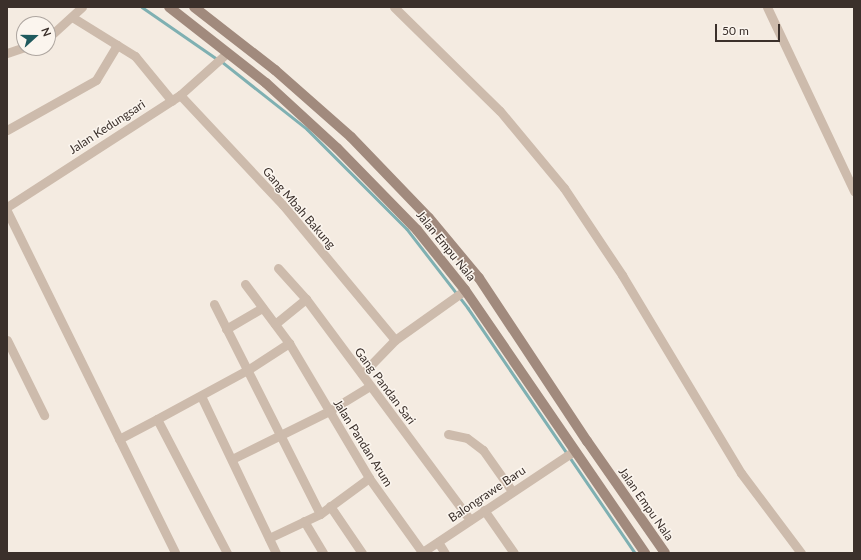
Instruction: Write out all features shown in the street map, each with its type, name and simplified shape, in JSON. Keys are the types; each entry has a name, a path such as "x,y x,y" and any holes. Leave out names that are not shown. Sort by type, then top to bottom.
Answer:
{"main road":[{"name":"Jalan Empu Nala","path":"169,7 222,58 266,83 385,196 418,230 570,453 645,553"},
{"name":"Jalan Empu Nala","path":"194,7 275,70 351,137 429,218 479,278 587,441 665,553"},
{"path":"266,83 275,70"}],"street":[{"path":"394,7 500,111 564,188 622,275 749,484 801,553"},
{"path":"767,7 854,191"},
{"path":"56,31 80,8"},
{"path":"72,17 140,60 172,101"},
{"path":"7,130 96,80 117,45"},
{"name":"Jalan Kedungsari","path":"7,208 172,101 222,58"},
{"name":"Gang Mbah Bakung","path":"180,95 283,205 396,340"},
{"path":"7,211 176,553"},
{"name":"Gang Pandan Sari","path":"278,268 306,299 470,520"},
{"name":"Jalan Pandan Arum","path":"245,284 290,343 370,478 422,553"},
{"path":"362,374 396,340 461,293"},
{"path":"275,324 306,299"},
{"path":"214,304 282,436 320,514"},
{"path":"226,328 262,308"},
{"path":"7,340 44,415"},
{"path":"119,439 201,396 290,343"},
{"path":"232,459 282,436 329,411 370,386"},
{"path":"201,396 276,553"},
{"path":"158,419 227,553"},
{"path":"448,434 467,438 483,450 512,491"},
{"name":"Balongrawe Baru","path":"422,553 570,453"},
{"path":"269,538 320,514 370,478"},
{"path":"330,506 362,553"},
{"path":"484,510 514,553"},
{"path":"304,521 322,553"},
{"path":"438,542 445,553"}],"waterway":[{"path":"142,7 217,59"},
{"path":"221,61 307,129 407,229 468,308 635,553"}]}
